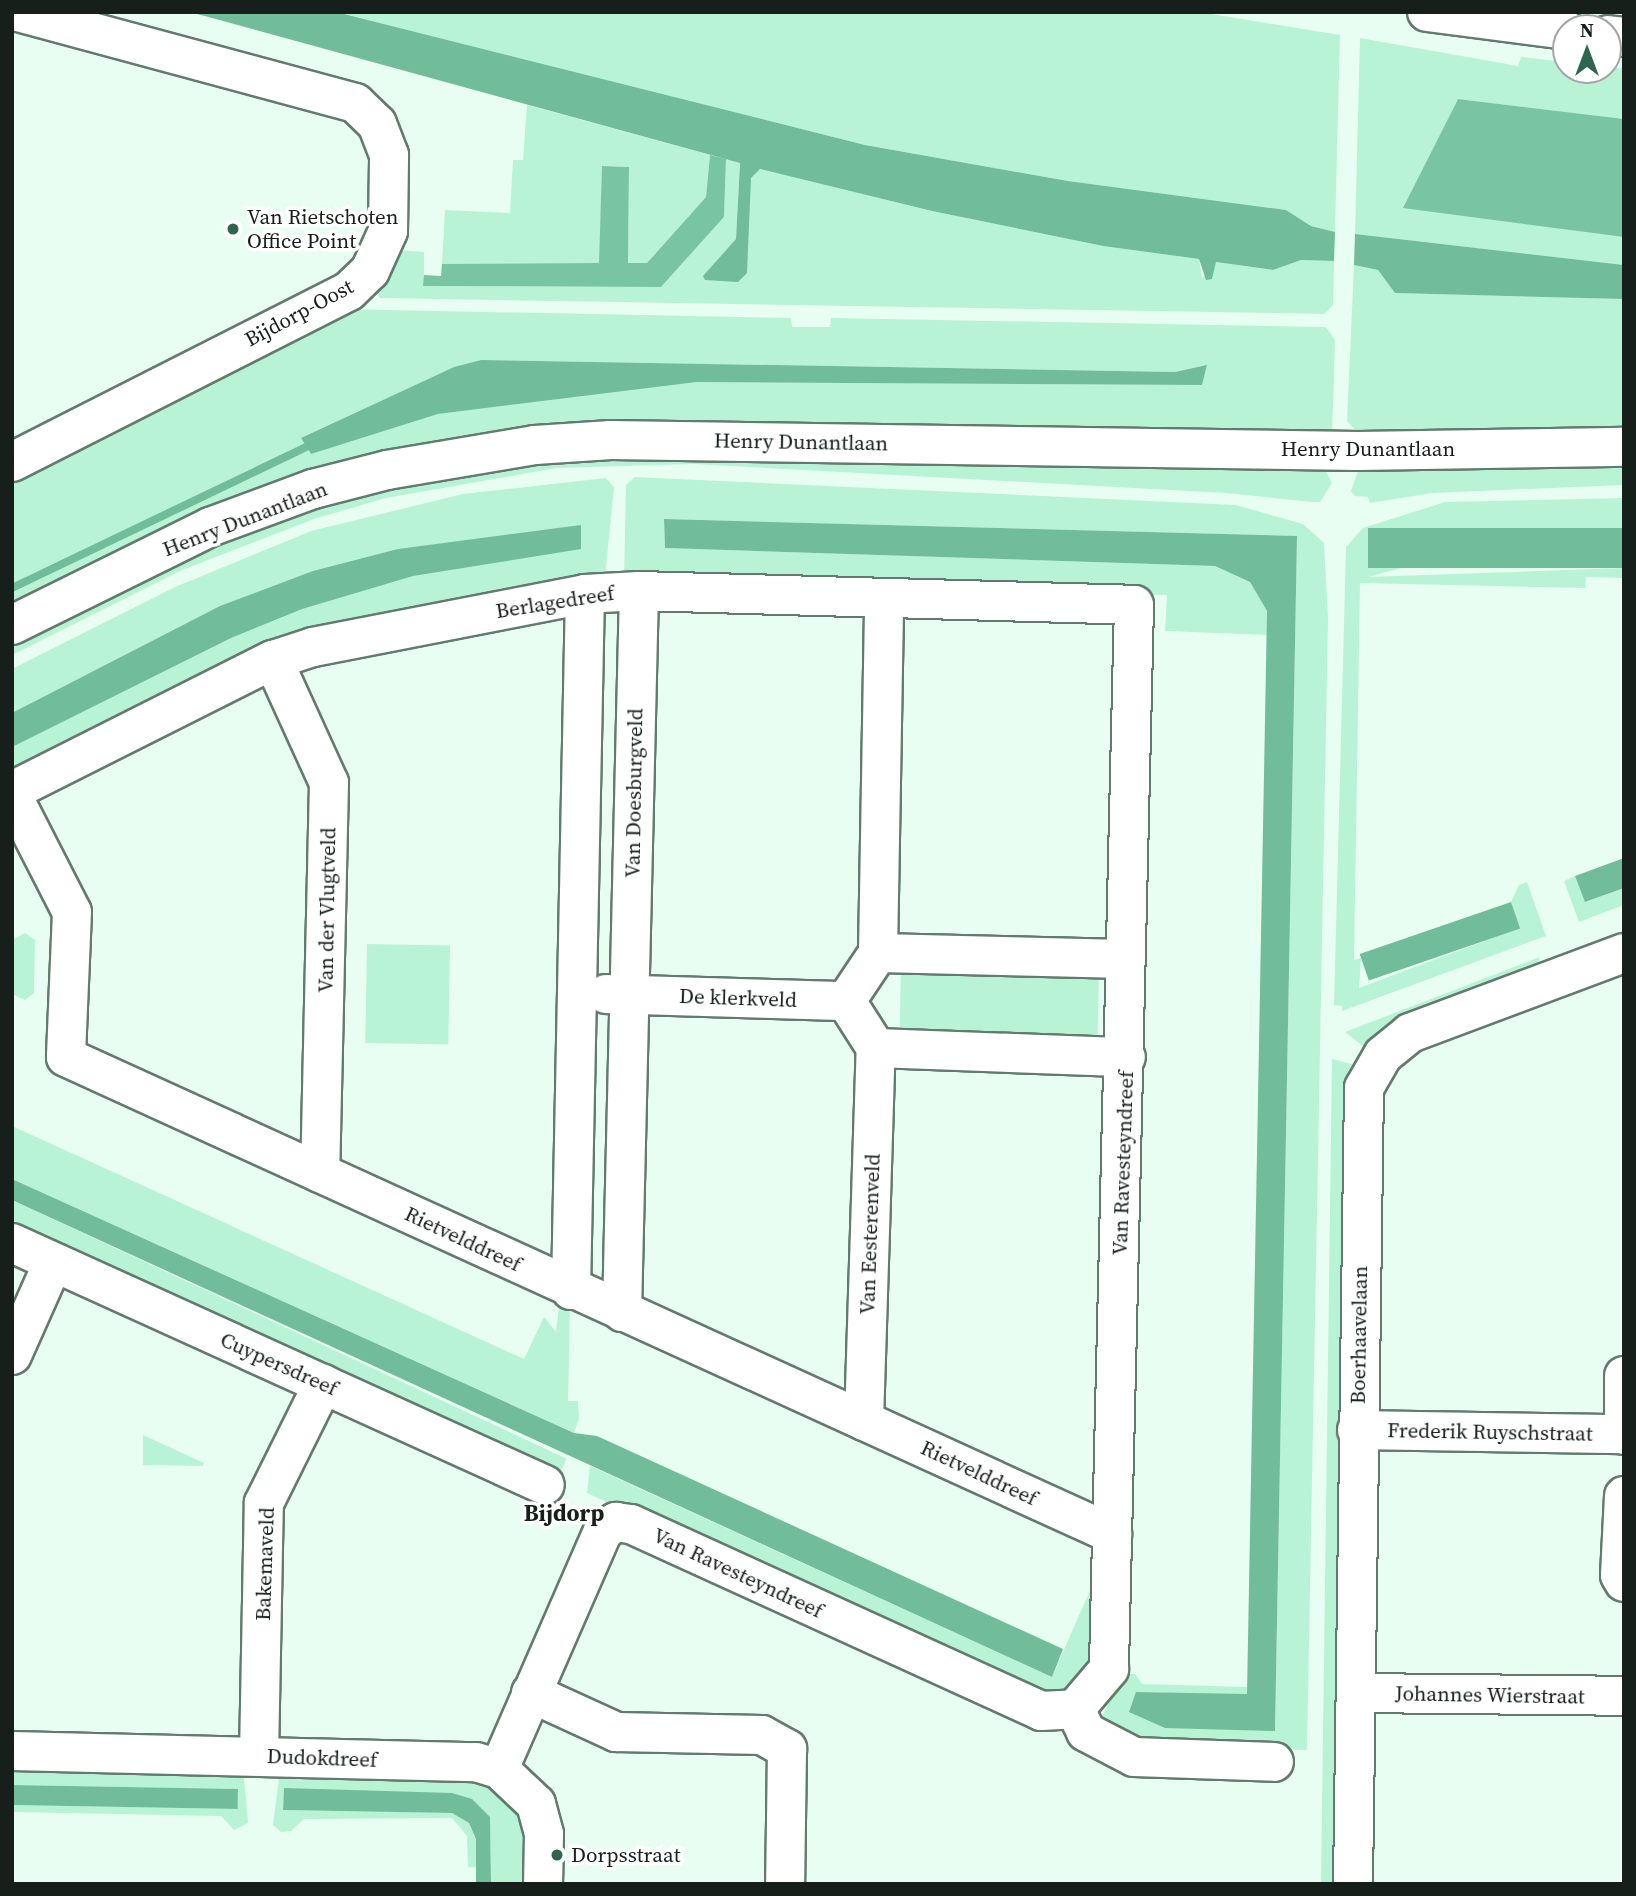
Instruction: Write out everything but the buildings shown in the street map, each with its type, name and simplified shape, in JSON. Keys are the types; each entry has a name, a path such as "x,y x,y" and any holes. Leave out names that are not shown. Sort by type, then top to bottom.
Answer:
{"main road":[{"name":"Bijdorp-Oost","path":"12,462 349,290 370,271 388,231 389,155 377,124 355,103 17,12"},
{"path":"1427,12 1552,28"},
{"name":"Henry Dunantlaan","path":"12,625 210,527 313,489 387,470 535,444 611,440 1340,451 1624,447"},
{"name":"Berlagedreef","path":"12,793 273,660 313,647 585,594 639,591 1133,605"},
{"name":"Van Doesburgveld","path":"622,1312 639,591"},
{"path":"571,1290 580,994 585,594"},
{"path":"884,599 878,953 846,1001 876,1048 1126,1057"},
{"name":"Van Ravesteyndreef","path":"499,1769 603,1531 616,1522 631,1524 1041,1711 1075,1709 1109,1669 1126,1057 1133,605"},
{"name":"Van der Vlugtveld","path":"273,660 329,783 320,1172"},
{"name":"Rietvelddreef","path":"12,793 72,912 66,1057 571,1290 1112,1534"},
{"path":"878,953 1126,959"},
{"name":"Boerhaavelaan","path":"1353,1884 1363,1088 1374,1066 1410,1032 1624,953"},
{"path":"580,994 630,995"},
{"name":"De klerkveld","path":"630,995 846,1001"},
{"name":"Van Eesterenveld","path":"864,1421 876,1048"},
{"name":"Cuypersdreef","path":"12,1243 545,1485"},
{"path":"12,1355 53,1263"},
{"path":"1623,1434 1624,1376"},
{"name":"Bakemaveld","path":"259,1756 264,1503 323,1384"},
{"name":"Frederik Ruyschstraat","path":"1357,1430 1623,1434"},
{"path":"1624,1496 1620,1575 1624,1583"},
{"path":"531,1693 616,1732 762,1735 787,1749 785,1884"},
{"name":"Johannes Wierstraat","path":"1356,1693 1624,1696"},
{"path":"1075,1709 1086,1732 1134,1758 1274,1762"},
{"name":"Dudokdreef","path":"12,1751 476,1762 499,1769"},
{"path":"499,1769 536,1804 544,1834 543,1884"}],"shaded area":[{"path":"190,12 336,12 865,145 1068,181 1286,210 1311,226 1335,232 1334,261 1301,260 1273,270 1216,262 1212,279 1206,280 1199,259 1103,246 932,211 760,169 751,178 747,273 738,282 705,280 703,276 736,239 740,163"},
{"path":"336,12 1199,12 1340,35 1335,232 1311,226 1286,210 1068,181 865,145"},
{"path":"1360,38 1518,66 1521,57 1552,60 1552,84 1622,84 1624,68 1624,119 1458,99 1404,207 1624,237 1624,265 1355,234"},
{"path":"1458,99 1624,119 1624,237 1403,208"},
{"path":"527,105 710,155 706,197 647,263 628,263 629,167 602,166 600,263 442,264 445,210 510,213 513,160 523,160"},
{"path":"710,155 726,159 724,217 661,287 423,286 424,275 441,276 442,264 599,263 602,166 629,167 628,263 647,263 706,197"},
{"path":"726,159 740,163 736,239 703,276 737,282 751,178 760,169 932,211 1103,246 1199,259 1202,278 1216,262 1273,270 1301,260 1334,261 1333,305 1324,314 380,298 374,291 396,250 424,252 424,286 661,287 724,217"},
{"path":"1355,234 1624,265 1624,299 1395,293 1378,270 1354,265"},
{"path":"1354,265 1378,270 1396,293 1624,299 1624,432 1359,434 1347,421"},
{"path":"340,309 791,318 792,327 830,327 831,318 1326,327 1335,340 1332,436 534,432 12,609 12,476","holes":["481,360 1175,372 1207,366 1201,385 697,382 438,414 311,454 301,438 454,367"]},
{"path":"481,360 1175,372 1207,365 1202,385 697,382 438,414 311,454 301,438 454,367"},
{"path":"560,454 1323,466 1332,483 1320,502 1312,502 1225,493 693,464 557,468 386,498 314,519 182,570 12,655 12,640 148,571 339,496"},
{"path":"1624,463 1624,485 1432,493 1370,503 1368,497 1355,496 1351,491 1359,468"},
{"path":"635,477 1236,505 1303,524 1324,543 1328,619 1307,1750 1147,1747 1098,1725 1122,1674 1135,1674 1142,1684 1247,1687 1247,1695 1136,1692 1275,1731 1297,536 664,519 665,548 1215,566 1250,582 1267,611 1269,635 1165,631 1167,595 636,583 624,578 626,485"},
{"path":"606,478 614,487 605,577 310,638 12,783 12,669 175,587 311,531 463,494"},
{"path":"1624,498 1624,528 1525,534 1368,577 1624,568 1624,578 1586,577 1585,588 1360,583 1354,960 1361,958 1359,988 1519,928 1511,902 1519,885 1527,882 1546,936 1342,1011 1342,1006 1334,1005 1346,547 1363,528 1445,502"},
{"path":"664,519 1297,536 1275,1731 1165,1728 1129,1712 1136,1692 1247,1694 1267,611 1250,582 1215,566 665,548"},
{"path":"581,525 581,549 413,576 302,609 231,638 12,747 12,713 220,606 313,571 398,549"},
{"path":"1368,528 1624,528 1624,568 1368,568"},
{"path":"1624,858 1624,888 1585,902 1575,876"},
{"path":"1575,876 1586,902 1624,888 1624,905 1579,922 1564,881"},
{"path":"1511,902 1520,928 1369,981 1360,954"},
{"path":"25,933 35,940 34,993 25,1000 12,994 12,940"},
{"path":"367,944 450,945 448,1044 365,1043"},
{"path":"1540,957 1534,973 1369,1051 1345,1032"},
{"path":"901,963 1099,966 1098,1043 900,1040"},
{"path":"1332,1059 1359,1066 1340,1884 1321,1884"},
{"path":"12,1126 524,1359 544,1317 556,1332 560,1298 570,1305 568,1401 578,1401 579,1418 574,1433 12,1179"},
{"path":"12,1179 574,1433 597,1436 1063,1649 1052,1677 12,1200"},
{"path":"12,1200 567,1459 557,1479 12,1224"},
{"path":"143,1435 204,1463 203,1466 143,1465"},
{"path":"590,1466 1052,1677 1095,1579 1093,1672 1083,1687 1045,1702 587,1493"},
{"path":"12,1763 243,1767 248,1823 234,1830 221,1816 12,1812 12,1805 237,1809 238,1789 12,1785"},
{"path":"280,1771 480,1776 529,1820 532,1884 491,1884 490,1817 284,1789 283,1810 452,1813 469,1823 476,1839 476,1867 468,1867 467,1836 452,1818 304,1819 291,1831 281,1832 273,1825"},
{"path":"12,1785 238,1789 238,1809 12,1805"},
{"path":"284,1788 452,1793 472,1799 490,1817 491,1884 476,1884 476,1839 469,1823 452,1813 283,1810"}],"waterway":[{"path":"12,588 306,447"}],"place":[{"name":"Van Rietschoten Office Point","path":"233,229"},
{"name":"Dorpsstraat","path":"557,1855"}],"district":[{"name":"Bijdorp","path":"564,1513"}]}
